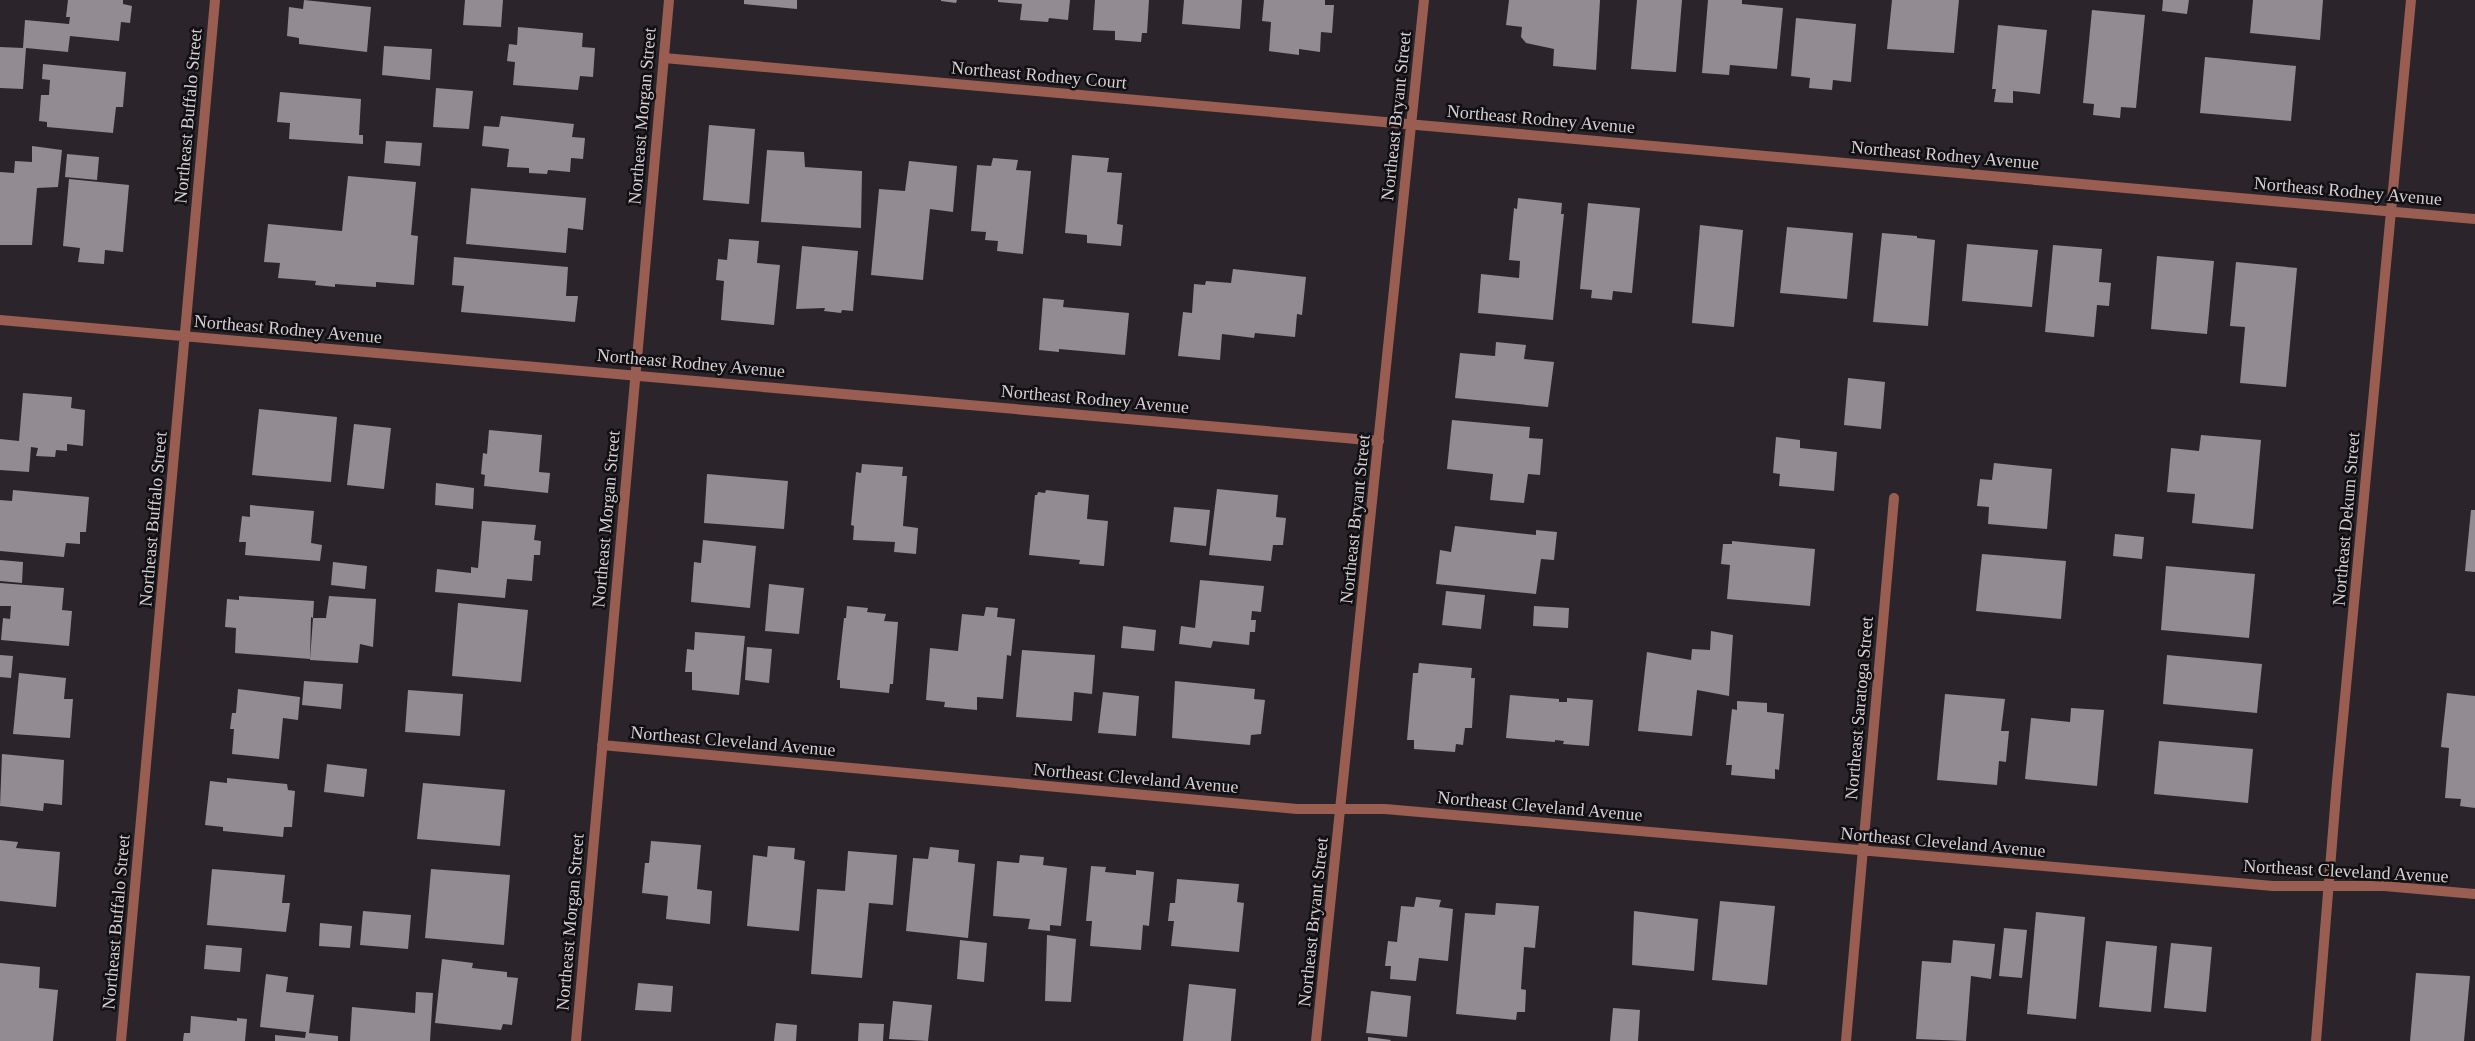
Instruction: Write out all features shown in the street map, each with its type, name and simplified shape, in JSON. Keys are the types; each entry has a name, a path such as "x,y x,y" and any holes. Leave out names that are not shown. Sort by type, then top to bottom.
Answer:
{"street":[{"name":"Northeast Buffalo Street","path":"121,1041 214,0"},
{"name":"Northeast Morgan Street","path":"576,1041 669,0"},
{"name":"Northeast Bryant Street","path":"1316,1041 1424,0"},
{"name":"Northeast Dekum Street","path":"2316,1041 2390,211 2411,0"},
{"name":"Northeast Rodney Court","path":"664,58 1412,123"},
{"name":"Northeast Rodney Avenue","path":"1412,123 2475,219"},
{"name":"Northeast Rodney Avenue","path":"0,320 1379,441"},
{"name":"Northeast Saratoga Street","path":"1846,1041 1894,498"},
{"name":"Northeast Cleveland Avenue","path":"602,745 1297,809 1385,809 1863,852 2274,886 2384,886 2475,894"}],"building":[{"path":"68,0 123,0 123,4 132,6 130,23 121,22 119,41 70,36 68,52 26,48 23,89 0,88 0,47 23,48 25,20 69,24 70,17 66,17"},
{"path":"304,0 371,7 367,52 299,44 299,38 287,36 289,7 303,9"},
{"path":"465,0 503,0 501,27 463,25"},
{"path":"744,0 797,0 797,9 744,4"},
{"path":"941,0 957,0 956,3"},
{"path":"998,0 1070,0 1068,20 1049,18 1048,22 1020,20 1022,4 998,2"},
{"path":"1095,0 1149,0 1147,33 1142,33 1141,42 1115,40 1115,31 1093,30"},
{"path":"1184,0 1242,0 1240,29 1182,24"},
{"path":"1264,0 1325,0 1325,5 1334,5 1332,33 1321,32 1320,52 1299,49 1299,55 1269,51 1271,22 1262,21"},
{"path":"1509,0 1600,0 1596,70 1553,66 1554,49 1526,43 1521,37 1522,27 1506,25"},
{"path":"1637,0 1682,0 1676,72 1631,69"},
{"path":"1708,0 1742,0 1742,4 1783,8 1777,69 1730,65 1729,75 1702,73"},
{"path":"1892,0 1959,0 1954,53 1887,49"},
{"path":"2163,0 2189,0 2187,14 2162,11"},
{"path":"2253,0 2323,0 2320,40 2250,33"},
{"path":"2092,10 2145,15 2136,108 2121,107 2120,118 2093,115 2094,104 2083,103"},
{"path":"1796,18 1856,24 1851,82 1833,80 1832,90 1809,88 1810,78 1791,76"},
{"path":"1998,25 2047,30 2040,94 2013,91 2013,103 1994,102 1996,89 1992,89"},
{"path":"518,27 583,33 582,47 595,48 593,77 580,76 578,90 513,85 515,62 507,61 509,44 517,45"},
{"path":"384,46 432,49 430,80 382,75"},
{"path":"2205,57 2296,66 2291,121 2200,113"},
{"path":"43,64 126,72 123,107 116,107 113,133 47,127 47,122 39,121 41,95 49,95 50,80 42,79"},
{"path":"436,88 473,91 469,129 433,127"},
{"path":"280,92 361,99 359,135 363,135 363,144 289,139 290,123 277,122"},
{"path":"501,116 574,124 572,137 585,138 583,159 571,158 570,172 548,170 547,174 529,173 529,168 507,167 509,149 482,146 484,126 499,127"},
{"path":"709,125 755,129 749,204 703,200"},
{"path":"386,141 422,143 420,166 384,163"},
{"path":"32,146 62,150 58,187 37,188 32,245 0,245 0,172 14,173 15,161 32,162"},
{"path":"767,150 804,152 805,167 862,171 861,228 761,222"},
{"path":"67,154 99,157 97,180 65,177"},
{"path":"1072,155 1109,158 1107,172 1122,173 1117,224 1123,225 1121,246 1087,243 1087,235 1065,233"},
{"path":"993,158 1018,160 1016,170 1031,171 1023,254 997,251 998,241 985,240 986,232 971,231 977,165 991,166"},
{"path":"909,161 957,166 953,212 930,209 923,280 871,275 879,189 905,191"},
{"path":"348,176 416,182 411,235 418,236 414,285 376,282 376,287 335,284 335,287 315,285 316,281 278,278 280,263 264,262 268,224 342,231"},
{"path":"69,179 129,185 123,252 105,250 104,264 78,262 80,248 63,246"},
{"path":"471,188 586,198 583,230 568,228 566,253 466,244"},
{"path":"1518,198 1562,203 1561,214 1564,214 1553,320 1478,313 1481,274 1519,278 1520,261 1509,260 1514,208 1517,209"},
{"path":"1588,203 1640,208 1632,293 1613,291 1612,300 1591,298 1592,290 1580,289"},
{"path":"1700,225 1743,230 1734,327 1692,323"},
{"path":"1787,227 1853,233 1847,299 1780,293"},
{"path":"1882,233 1917,236 1917,238 1935,240 1928,326 1873,322"},
{"path":"729,239 759,241 757,263 780,265 774,325 721,320 724,281 716,280 718,259 727,260"},
{"path":"1967,244 2038,250 2032,307 1962,301"},
{"path":"2053,245 2102,249 2099,282 2111,283 2109,306 2097,305 2094,337 2045,332"},
{"path":"802,246 858,251 853,311 842,310 841,313 824,311 825,308 796,309"},
{"path":"2157,256 2214,261 2207,334 2151,329"},
{"path":"454,257 568,267 566,296 578,296 575,322 461,312 464,286 452,285"},
{"path":"2236,262 2297,268 2286,387 2240,383 2245,327 2230,326"},
{"path":"1233,269 1306,277 1302,315 1297,314 1295,337 1255,333 1254,338 1222,334 1220,360 1178,356 1183,312 1192,313 1194,284 1205,285 1206,281 1231,283"},
{"path":"1043,298 1064,300 1063,307 1129,313 1125,355 1059,349 1059,352 1039,350"},
{"path":"1496,342 1526,345 1524,359 1554,362 1548,407 1455,398 1460,353 1495,356"},
{"path":"1848,378 1885,382 1881,429 1844,425"},
{"path":"23,393 72,397 71,408 85,410 83,446 67,444 67,451 56,450 55,457 36,456 38,448 31,447 29,472 0,470 0,439 19,441"},
{"path":"259,409 337,417 331,482 252,475"},
{"path":"1452,420 1530,427 1529,438 1543,439 1540,475 1528,474 1524,503 1490,500 1493,474 1447,469"},
{"path":"354,424 391,428 384,489 347,485"},
{"path":"489,430 542,435 539,472 550,473 548,493 484,486 485,475 481,474 483,453 487,454"},
{"path":"2201,435 2261,440 2253,529 2192,523 2195,494 2167,492 2171,448 2199,451"},
{"path":"1776,437 1800,440 1800,448 1837,452 1834,491 1779,486 1780,474 1773,473"},
{"path":"1994,463 2052,469 2047,529 1988,524 1989,507 1977,506 1980,479 1992,480"},
{"path":"862,464 903,467 902,476 907,476 903,526 918,528 916,554 894,552 895,542 853,540 854,526 851,525 856,472 861,473"},
{"path":"707,474 788,481 784,529 704,523"},
{"path":"436,483 474,488 473,509 435,505"},
{"path":"1217,489 1278,495 1276,517 1286,518 1283,545 1273,545 1271,561 1209,555"},
{"path":"13,490 89,497 86,532 80,532 80,544 66,543 64,557 0,551 0,500 12,501"},
{"path":"1046,490 1089,495 1087,519 1108,521 1104,566 1079,564 1080,560 1029,555 1035,495 1038,492 1045,493"},
{"path":"250,505 314,511 311,543 322,545 320,561 245,555 246,542 239,542 242,516 250,517"},
{"path":"1174,507 1210,510 1206,546 1170,542"},
{"path":"2471,510 2475,510 2475,572 2465,571"},
{"path":"482,521 536,525 534,540 541,541 540,555 534,555 532,581 507,579 505,598 435,592 437,569 471,573 471,567 478,568"},
{"path":"1455,526 1536,535 1536,530 1557,532 1554,560 1541,559 1536,594 1436,584 1440,550 1451,552"},
{"path":"2115,534 2144,537 2142,559 2113,556"},
{"path":"703,540 756,546 750,608 691,602 694,562 701,563"},
{"path":"1732,541 1815,549 1810,606 1727,599 1730,565 1721,564 1723,544 1732,544"},
{"path":"1982,554 2066,561 2061,619 1976,611"},
{"path":"0,560 23,562 22,583 0,581"},
{"path":"333,562 367,566 365,589 331,585"},
{"path":"2166,566 2255,574 2249,638 2161,630"},
{"path":"1200,580 1264,586 1261,612 1252,611 1251,620 1256,620 1255,632 1250,632 1249,645 1213,641 1211,648 1179,644 1181,626 1195,628"},
{"path":"0,583 64,588 62,610 72,611 69,646 1,640 3,618 10,619 11,606 0,606"},
{"path":"769,584 804,588 799,634 765,631"},
{"path":"1446,591 1485,595 1481,629 1442,625"},
{"path":"239,596 314,601 313,618 311,617 310,659 235,653 236,628 225,627 227,599 239,600"},
{"path":"329,596 376,599 373,647 360,644 358,663 310,660 313,618 326,618"},
{"path":"458,603 528,610 521,682 452,676"},
{"path":"847,606 868,608 867,612 886,614 884,621 898,622 893,684 890,684 889,693 840,688 840,680 837,680"},
{"path":"1534,606 1569,608 1568,628 1533,626"},
{"path":"986,607 998,608 997,617 1015,619 1011,656 1007,655 1003,699 977,697 977,710 944,707 945,702 926,700 930,648 958,651 962,614 984,616"},
{"path":"1123,626 1156,630 1154,651 1121,648"},
{"path":"1711,631 1733,635 1729,696 1697,690 1692,736 1638,731 1647,652 1691,660 1692,649 1710,650"},
{"path":"695,632 745,636 739,695 692,690 692,672 685,672 687,649 694,650"},
{"path":"747,647 772,649 769,683 745,680"},
{"path":"1022,650 1095,655 1092,694 1074,692 1072,721 1016,717"},
{"path":"0,655 13,656 11,678 0,677"},
{"path":"2167,655 2262,664 2257,713 2163,704"},
{"path":"1419,663 1472,668 1471,678 1475,678 1472,728 1465,728 1463,745 1456,744 1455,752 1414,749 1414,740 1407,740 1413,673 1418,673"},
{"path":"19,673 66,678 64,699 73,699 70,738 13,734"},
{"path":"304,681 343,684 341,709 302,705"},
{"path":"1175,681 1255,689 1254,699 1265,700 1261,734 1251,735 1250,745 1172,738"},
{"path":"238,689 300,697 298,720 283,718 279,759 232,754 234,729 230,729 232,713 236,713"},
{"path":"408,690 463,694 460,736 405,732"},
{"path":"1103,692 1139,696 1136,736 1098,733"},
{"path":"2447,693 2475,696 2475,808 2460,806 2461,799 2445,798 2449,748 2441,747"},
{"path":"1945,694 2005,699 2001,731 2009,731 2006,762 1999,761 1997,785 1937,780"},
{"path":"1510,695 1559,699 1559,702 1567,702 1567,698 1593,700 1589,746 1563,744 1564,741 1555,740 1555,742 1506,738"},
{"path":"1737,701 1767,703 1767,712 1784,714 1779,770 1775,769 1775,779 1731,775 1732,765 1726,765 1732,709 1737,710"},
{"path":"2071,708 2104,710 2097,786 2025,779 2031,718 2070,722"},
{"path":"2159,741 2253,749 2248,803 2154,794"},
{"path":"2,754 64,760 62,805 44,803 43,811 0,806"},
{"path":"327,764 367,769 364,797 324,792"},
{"path":"227,778 287,784 288,790 295,791 292,827 284,827 283,837 223,831 223,827 205,825 210,781 227,783"},
{"path":"423,783 505,790 500,846 417,839"},
{"path":"0,840 18,842 16,848 60,852 56,907 0,901"},
{"path":"651,841 701,845 697,889 712,891 710,924 666,919 668,896 642,893 645,863 649,863"},
{"path":"768,846 795,848 794,859 805,861 799,931 747,926 753,855 767,857"},
{"path":"930,847 959,850 958,862 975,864 968,938 906,931 913,858 928,859"},
{"path":"848,851 897,855 893,905 869,903 862,978 811,974 817,889 845,891"},
{"path":"1020,855 1044,857 1043,865 1067,868 1061,926 1050,925 1050,931 1028,929 1030,919 993,916 997,861 1019,863"},
{"path":"1091,866 1106,867 1105,872 1136,875 1136,870 1154,872 1149,926 1143,925 1141,950 1090,946 1092,921 1086,921"},
{"path":"212,869 285,875 282,903 290,903 286,932 207,925"},
{"path":"431,869 510,875 504,945 425,938"},
{"path":"1177,879 1239,884 1237,902 1244,903 1239,952 1171,946 1174,921 1168,921 1170,903 1175,903"},
{"path":"1416,897 1441,900 1439,907 1453,909 1448,961 1419,958 1416,981 1390,979 1391,966 1385,966 1388,941 1397,942 1401,906 1414,907"},
{"path":"1720,901 1775,906 1767,985 1712,980"},
{"path":"1496,903 1539,906 1535,948 1524,947 1521,989 1526,990 1525,1012 1517,1012 1516,1020 1456,1014 1465,913 1495,915"},
{"path":"363,911 411,915 408,949 360,945"},
{"path":"1634,911 1698,919 1694,971 1632,965"},
{"path":"2036,912 2085,917 2076,1019 2027,1014"},
{"path":"320,923 352,926 350,948 319,946"},
{"path":"2004,928 2027,930 2022,978 1999,976"},
{"path":"1047,935 1076,939 1071,1002 1045,1001"},
{"path":"960,940 987,943 984,982 957,979"},
{"path":"1953,940 1995,944 1991,979 1971,976 1966,1041 1916,1039 1922,961 1951,963"},
{"path":"2106,941 2157,946 2151,1012 2099,1007"},
{"path":"2171,943 2212,947 2206,1012 2164,1008"},
{"path":"206,945 242,948 240,972 204,969"},
{"path":"442,959 473,963 472,968 507,972 507,977 518,978 512,1025 503,1024 501,1030 435,1023"},
{"path":"0,963 40,967 39,988 58,990 53,1041 0,1041"},
{"path":"2416,973 2470,976 2464,1041 2410,1041"},
{"path":"266,974 288,977 286,992 314,995 309,1033 338,1036 338,1041 275,1041 275,1035 305,1038 306,1032 260,1027"},
{"path":"638,983 673,986 671,1012 635,1010"},
{"path":"1189,984 1236,989 1231,1041 1183,1041"},
{"path":"1371,991 1411,996 1407,1037 1366,1033"},
{"path":"416,992 433,993 430,1041 350,1041 352,1007 415,1013"},
{"path":"893,1001 932,1005 928,1041 889,1039"},
{"path":"1613,1008 1640,1010 1638,1041 1610,1041"},
{"path":"191,1016 237,1021 237,1018 247,1019 245,1041 183,1041 184,1033 190,1033"},
{"path":"776,1023 797,1025 796,1041 774,1041"},
{"path":"859,1023 884,1024 883,1041 858,1041"},
{"path":"1368,1037 1391,1040 1368,1041"}]}
